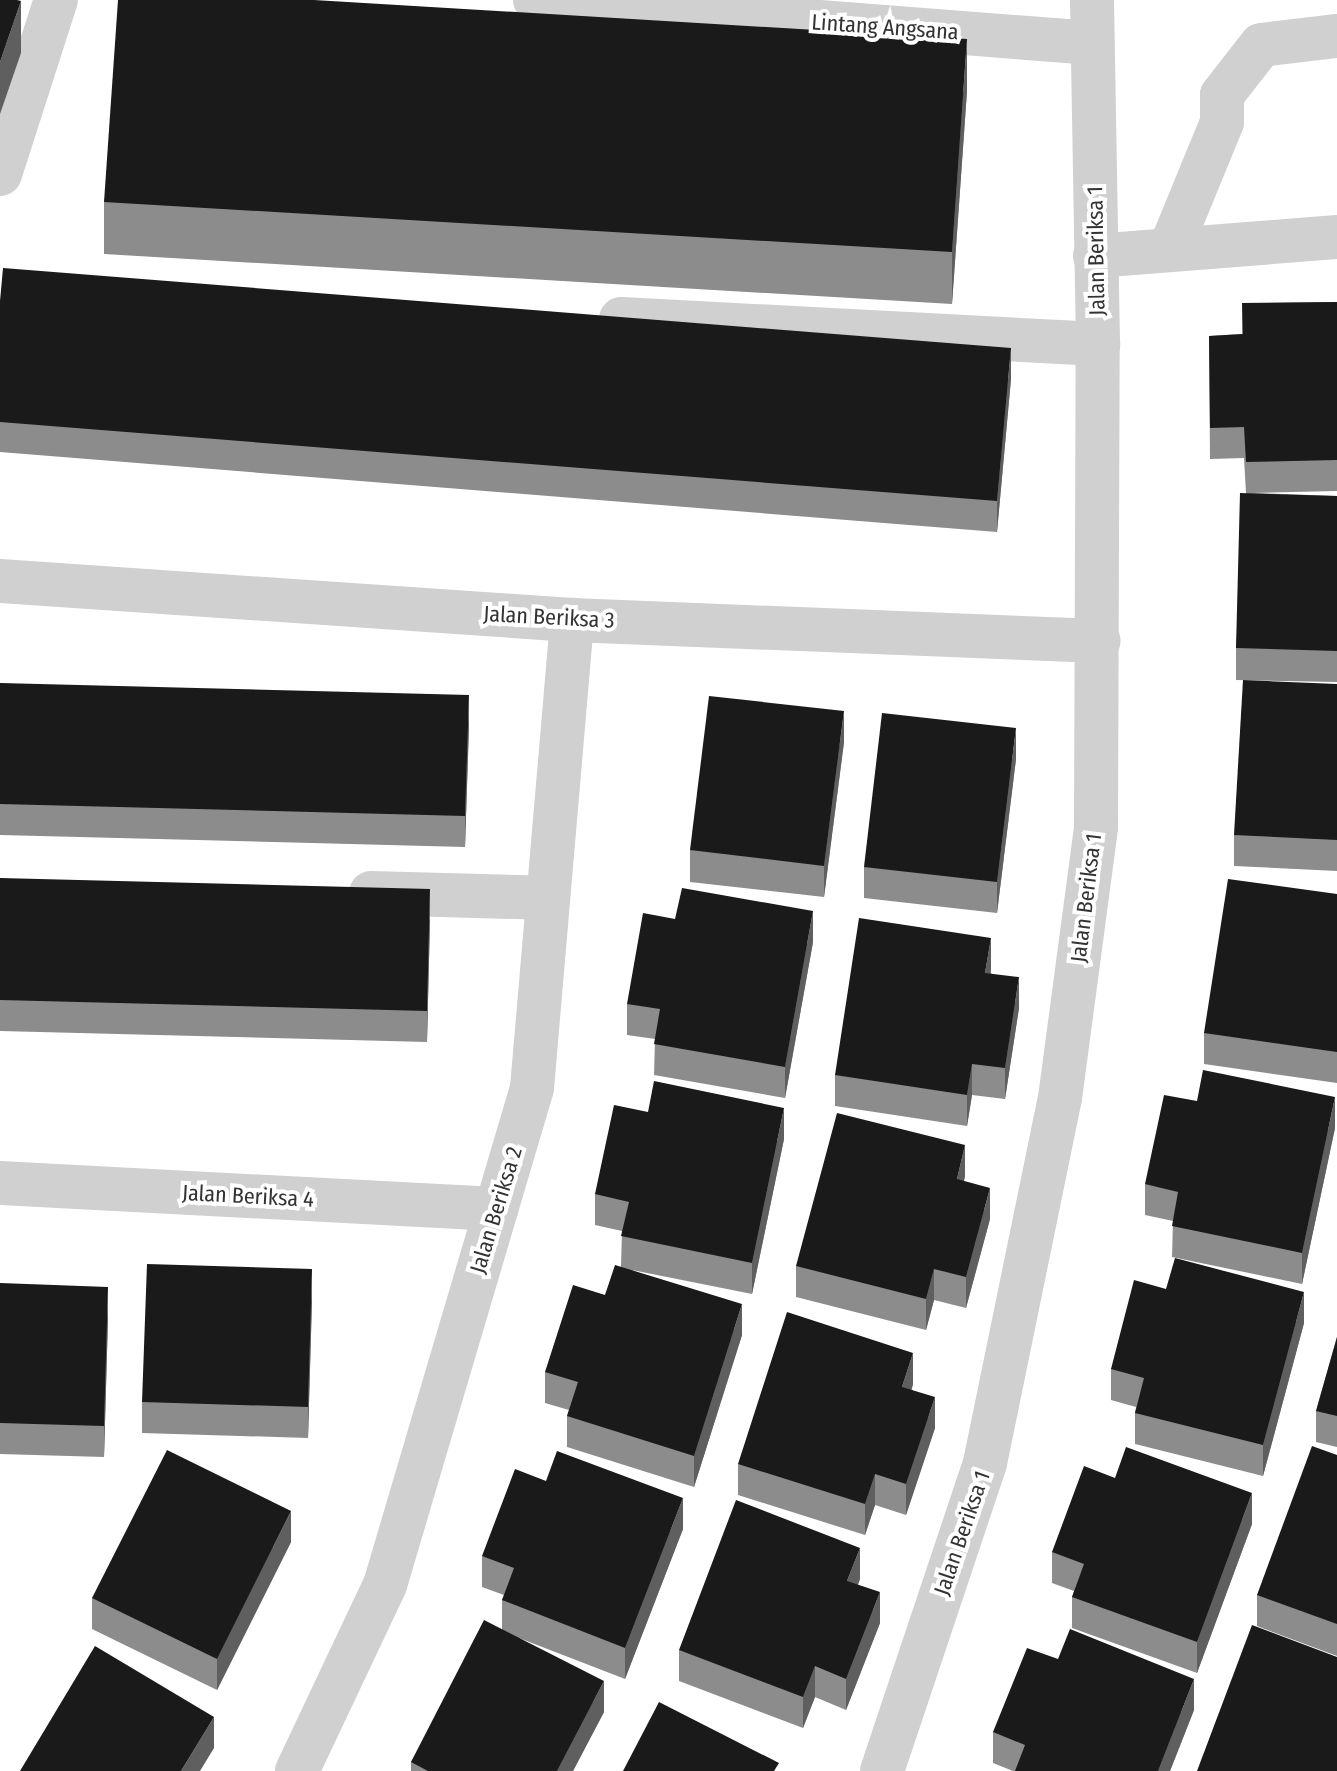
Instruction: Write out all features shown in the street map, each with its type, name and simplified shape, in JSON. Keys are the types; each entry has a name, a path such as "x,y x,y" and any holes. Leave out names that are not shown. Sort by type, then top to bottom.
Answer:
{"street":[{"path":"0,174 56,0"},
{"name":"Lintang Angsana","path":"535,0 1092,43"},
{"name":"Jalan Beriksa 1","path":"882,1771 985,1463 1060,1098 1096,827 1098,344 1092,0"},
{"path":"1170,249 1222,122 1222,95 1261,45 1337,36"},
{"path":"1095,256 1337,237"},
{"path":"573,316 1098,344"},
{"name":"Jalan Beriksa 3","path":"0,581 572,620 1099,641"},
{"name":"Jalan Beriksa 2","path":"297,1771 385,1585 532,1088 545,898 572,620"},
{"path":"327,891 545,898"},
{"name":"Jalan Beriksa 4","path":"0,1183 496,1209"}],"building":[{"path":"0,0 21,1 0,62"},
{"path":"118,0 314,0 967,39 952,252 104,202"},
{"path":"3,268 1011,348 997,501 0,422"},
{"path":"1337,302 1337,460 1246,462 1244,427 1210,428 1209,336 1243,334 1242,303"},
{"path":"1240,493 1337,496 1337,651 1236,648"},
{"path":"1243,680 1337,684 1337,840 1234,835"},
{"path":"0,683 469,695 465,816 0,804"},
{"path":"709,696 844,711 824,866 690,850"},
{"path":"882,713 1016,728 997,882 864,867"},
{"path":"0,878 430,889 427,1011 0,1000"},
{"path":"1228,879 1337,894 1337,1052 1204,1033"},
{"path":"682,888 813,911 785,1067 654,1044 660,1009 627,1004 643,913 675,919"},
{"path":"859,918 991,938 985,973 1019,977 1005,1068 972,1064 967,1095 835,1075"},
{"path":"1203,1070 1335,1097 1302,1253 1172,1226 1178,1192 1145,1184 1164,1095 1197,1101"},
{"path":"654,1081 784,1108 752,1263 621,1236 629,1202 595,1194 614,1105 648,1112"},
{"path":"837,1113 965,1145 957,1179 990,1188 966,1277 934,1269 926,1299 796,1266"},
{"path":"1175,1258 1304,1292 1263,1445 1135,1413 1144,1378 1111,1369 1134,1280 1166,1289"},
{"path":"147,1264 312,1269 308,1407 142,1402"},
{"path":"615,1265 742,1304 694,1456 567,1416 578,1382 545,1372 573,1285 605,1295"},
{"path":"0,1283 108,1287 104,1426 0,1423"},
{"path":"787,1312 913,1353 902,1387 935,1397 906,1484 875,1474 865,1504 738,1464"},
{"path":"1337,1337 1337,1416 1316,1411"},
{"path":"1312,1446 1337,1455 1337,1624 1257,1595"},
{"path":"1126,1447 1252,1493 1197,1642 1072,1597 1084,1564 1052,1552 1084,1466 1115,1478"},
{"path":"167,1450 291,1511 217,1659 92,1598"},
{"path":"557,1451 683,1498 625,1648 502,1600 514,1568 482,1556 515,1469 546,1481"},
{"path":"736,1500 860,1548 847,1581 880,1592 846,1679 815,1666 803,1697 679,1650"},
{"path":"484,1620 604,1681 557,1771 428,1771 411,1762"},
{"path":"1252,1625 1337,1657 1337,1771 1197,1771"},
{"path":"1070,1629 1194,1679 1158,1771 1015,1771 1025,1745 993,1732 1027,1648 1058,1659"},
{"path":"95,1646 214,1717 181,1771 20,1771"},
{"path":"659,1702 779,1763 774,1771 623,1771"}]}
